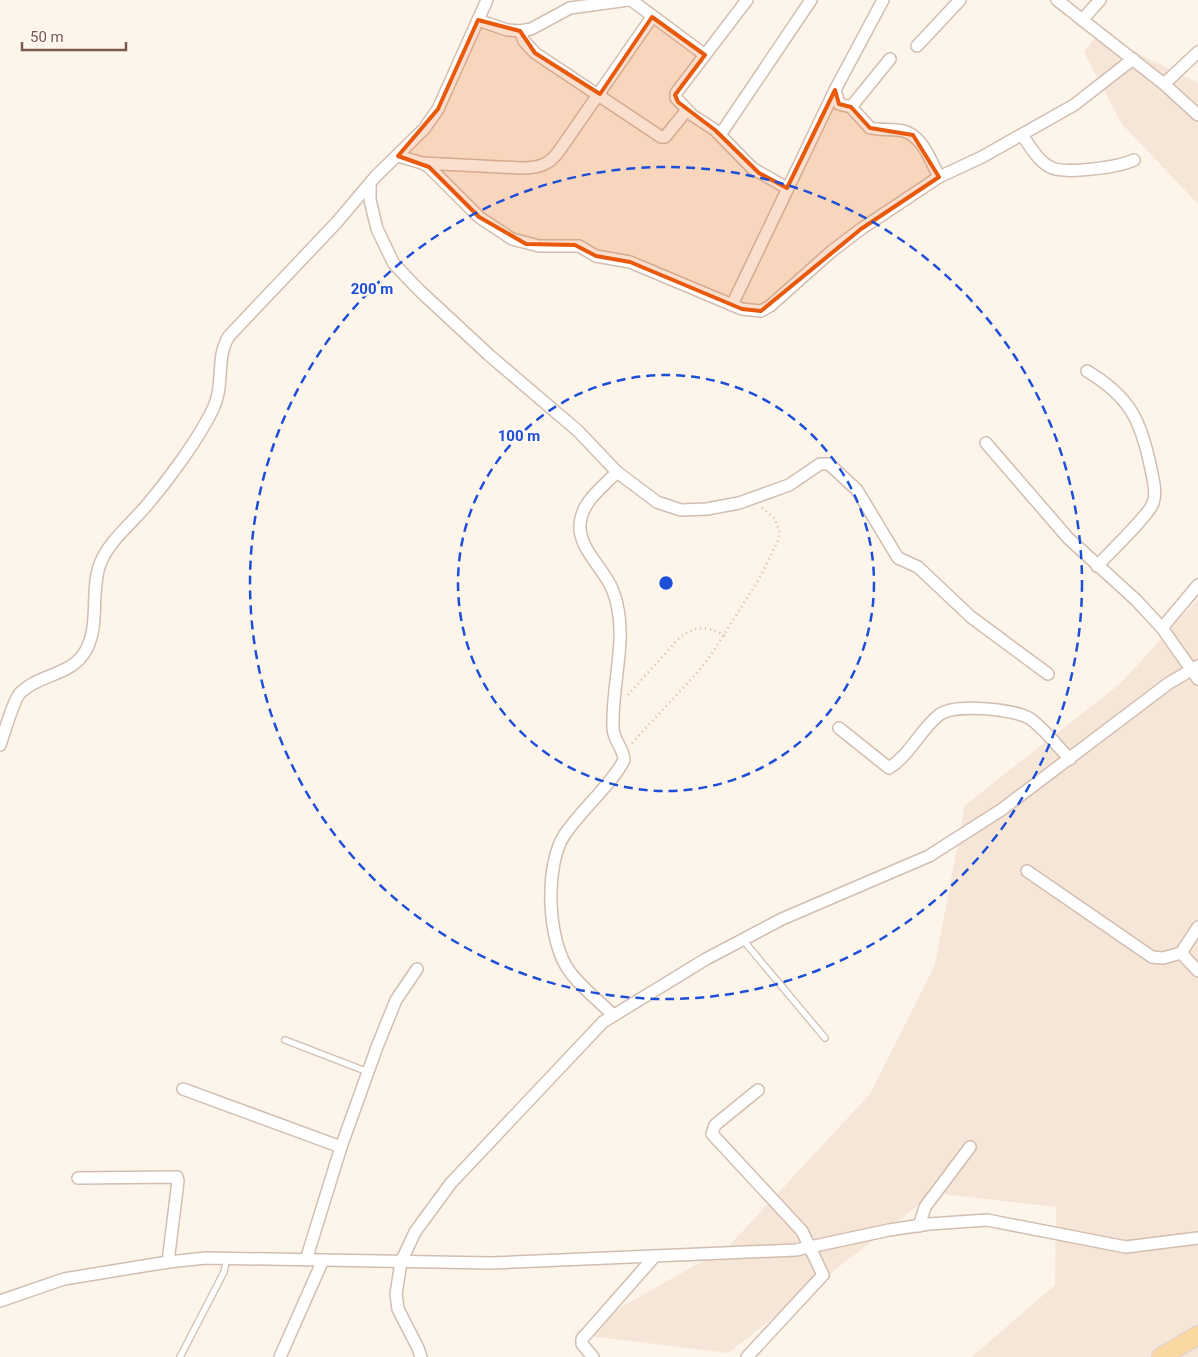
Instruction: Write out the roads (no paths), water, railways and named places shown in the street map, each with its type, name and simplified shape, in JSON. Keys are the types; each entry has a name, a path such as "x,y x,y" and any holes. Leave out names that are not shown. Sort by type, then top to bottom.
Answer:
{"main road":[{"path":"1162,1357 1198,1335"}],"street":[{"path":"0,745 20,693 29,686 66,670 83,657 92,635 96,578 100,564 105,553 149,503 178,464 213,409 220,382 223,345 370,184 412,142 438,108 487,0"},
{"path":"478,20 507,30 520,31 531,29 570,8 629,0 705,55"},
{"path":"747,0 676,93 678,102 720,135 752,168 786,188"},
{"path":"720,135 811,0"},
{"path":"732,305 786,188 883,0"},
{"path":"917,46 960,0"},
{"path":"1057,0 1164,84 1198,115"},
{"path":"1082,20 1100,0"},
{"path":"398,156 422,163 522,168 537,168 547,164 560,151 652,17"},
{"path":"520,31 524,41 535,53 600,94 661,137 665,137 688,110"},
{"path":"1164,84 1198,52"},
{"path":"851,107 890,59"},
{"path":"422,163 479,217 512,239 539,246 580,246 596,256 630,262 751,312 761,311 770,306 832,251 861,229 939,177 1022,135 1074,105 1133,59"},
{"path":"835,90 840,104 851,107 870,128 884,131 898,130 913,135 925,149 939,177"},
{"path":"1022,135 1043,162 1057,170 1118,166 1134,160"},
{"path":"370,184 370,200 377,229 394,264 420,291 489,355 578,431 617,472 657,502 680,510 708,509 789,485 820,464 829,464 857,490 898,558 918,567 970,617 1048,674"},
{"path":"1087,371 1118,394 1137,420 1144,436 1154,488 1152,505 1097,566"},
{"path":"986,443 1055,524 1097,566 1136,600 1162,628 1194,668 1198,679"},
{"path":"613,1015 570,972 563,961 552,923 552,876 553,862 564,834 624,760 614,737 614,710 619,653 617,606 608,580 590,552 580,527 581,514 586,504 617,472"},
{"path":"1162,628 1198,585"},
{"path":"420,1357 418,1348 398,1309 396,1294 401,1262 428,1211 451,1183 603,1022 706,959 782,919 929,856 1001,810 1194,668"},
{"path":"839,728 889,768 928,725 947,711 961,708 1011,712 1030,719 1070,759"},
{"path":"1026,871 1152,957 1163,958 1181,953 1198,928"},
{"path":"1181,953 1198,970"},
{"path":"306,1260 341,1148 368,1072 396,1000 417,969"},
{"path":"182,1089 341,1148"},
{"path":"746,1357 822,1277 822,1268 808,1248 802,1231 712,1134 715,1125 758,1090"},
{"path":"918,1226 924,1207 970,1146"},
{"path":"78,1178 177,1177 178,1182 168,1262"},
{"path":"0,1301 64,1279 168,1262 227,1258 491,1263 655,1256 808,1248 918,1226 986,1220 1126,1246 1198,1238"},
{"path":"593,1357 582,1344 582,1339 655,1256"},
{"path":"280,1357 323,1260"}],"lane":[{"path":"743,940 825,1038"},
{"path":"285,1040 368,1072"},
{"path":"180,1357 220,1280 227,1258"}]}
